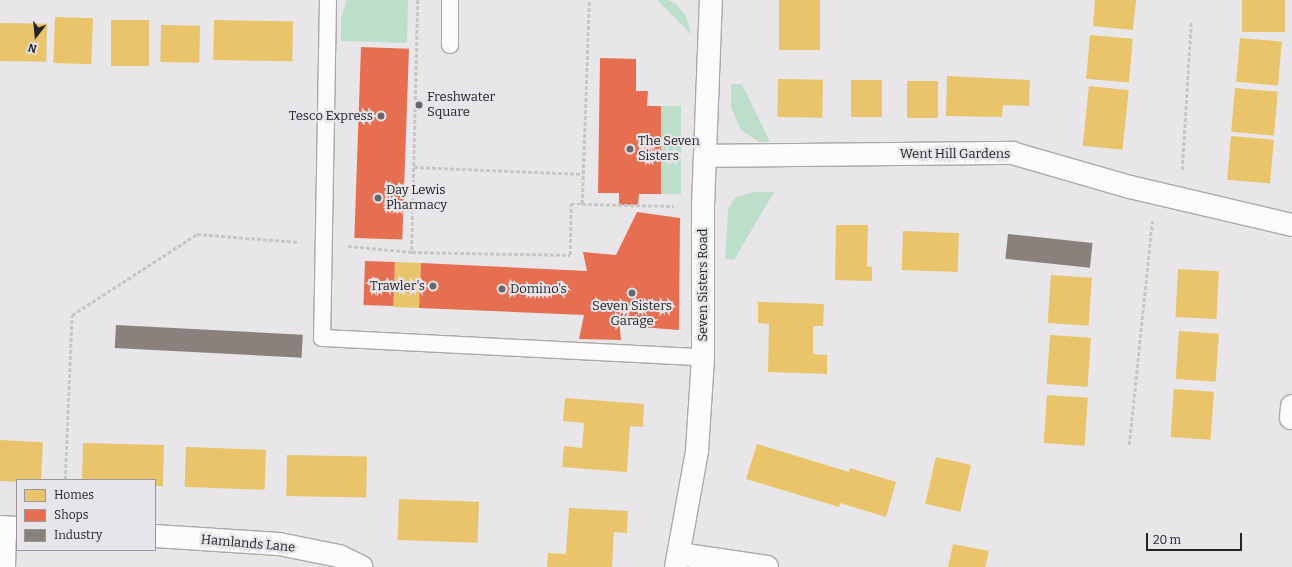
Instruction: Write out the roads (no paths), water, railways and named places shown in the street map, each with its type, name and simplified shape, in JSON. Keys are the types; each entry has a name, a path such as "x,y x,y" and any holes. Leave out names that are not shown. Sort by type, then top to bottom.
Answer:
{"street":[{"name":"Seven Sisters Road","path":"677,560 697,451 703,357 703,206 711,0"},
{"name":"Went Hill Gardens","path":"705,156 1012,153 1155,193 1292,225"},
{"name":"Hamlands Lane","path":"156,536 279,544 339,556 362,567"},
{"path":"677,560 767,567"}],"lane":[{"path":"328,0 322,338 703,357"},
{"path":"450,0 450,45"},
{"path":"7,567 8,527"}],"place":[{"name":"Freshwater Square","path":"419,105"},
{"name":"Tesco Express","path":"381,116"},
{"name":"The Seven Sisters","path":"630,149"},
{"name":"Day Lewis Pharmacy","path":"378,198"},
{"name":"Trawler's","path":"433,286"},
{"name":"Domino's","path":"502,289"},
{"name":"Seven Sisters Garage","path":"632,293"}]}
